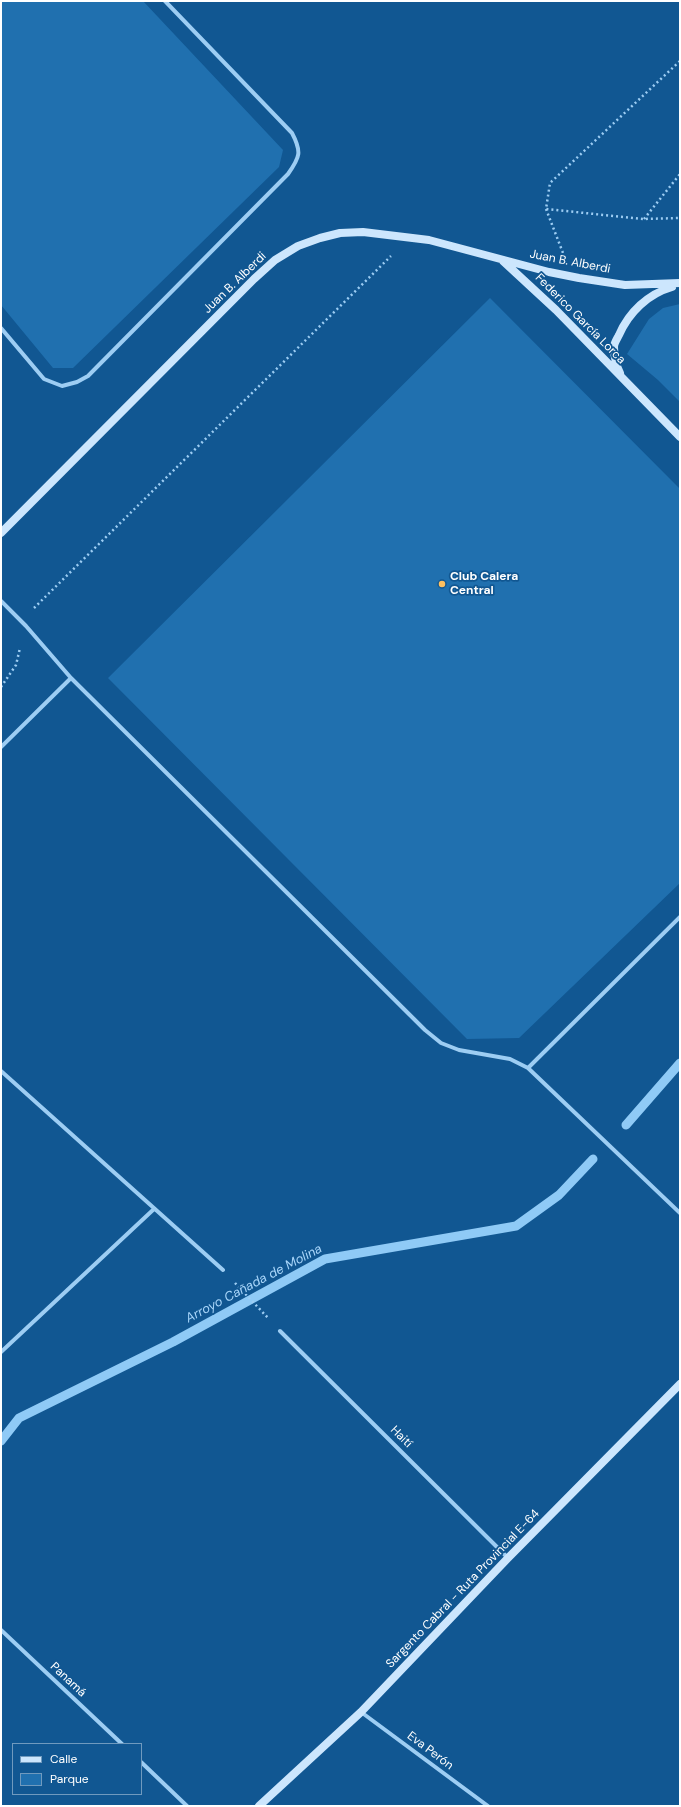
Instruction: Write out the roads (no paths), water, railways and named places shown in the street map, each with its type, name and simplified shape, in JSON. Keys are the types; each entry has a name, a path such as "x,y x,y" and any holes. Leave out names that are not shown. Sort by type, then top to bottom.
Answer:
{"street":[{"path":"1,328 44,379 62,386 76,382 88,376 288,174 298,160 299,147 292,133 165,1"},
{"name":"Juan B. Alberdi","path":"1,533 254,279 275,260 298,246 340,233 363,232 429,240 503,260 571,276 626,285 680,284"},
{"name":"Federico García Lorca","path":"503,260 556,310 622,380 680,437"},
{"name":"Federico García Lorca","path":"622,380 615,363 614,345 630,315 650,296 680,284"},
{"path":"1,601 26,626 71,678 425,1030 441,1042 459,1050 510,1059 528,1068 680,1213"},
{"path":"1,747 71,678"},
{"path":"528,1068 680,917"},
{"path":"1,1071 223,1270"},
{"path":"1,1352 154,1209"},
{"name":"Haití","path":"280,1331 508,1558"},
{"name":"Sargento Cabral - Ruta Provincial E-64","path":"259,1806 361,1712 508,1558 680,1384"},
{"name":"Panamá","path":"1,1630 121,1743"},
{"name":"Eva Perón","path":"361,1712 488,1806"},
{"path":"142,1763 188,1806"}],"waterway":[{"name":"Arroyo Cañada de Molina","path":"626,1125 680,1063"},
{"name":"Arroyo Cañada de Molina","path":"1,1441 19,1418 173,1342 325,1259 516,1226 559,1195 593,1159"}],"place":[{"name":"Club Calera Central","path":"442,584"}]}
